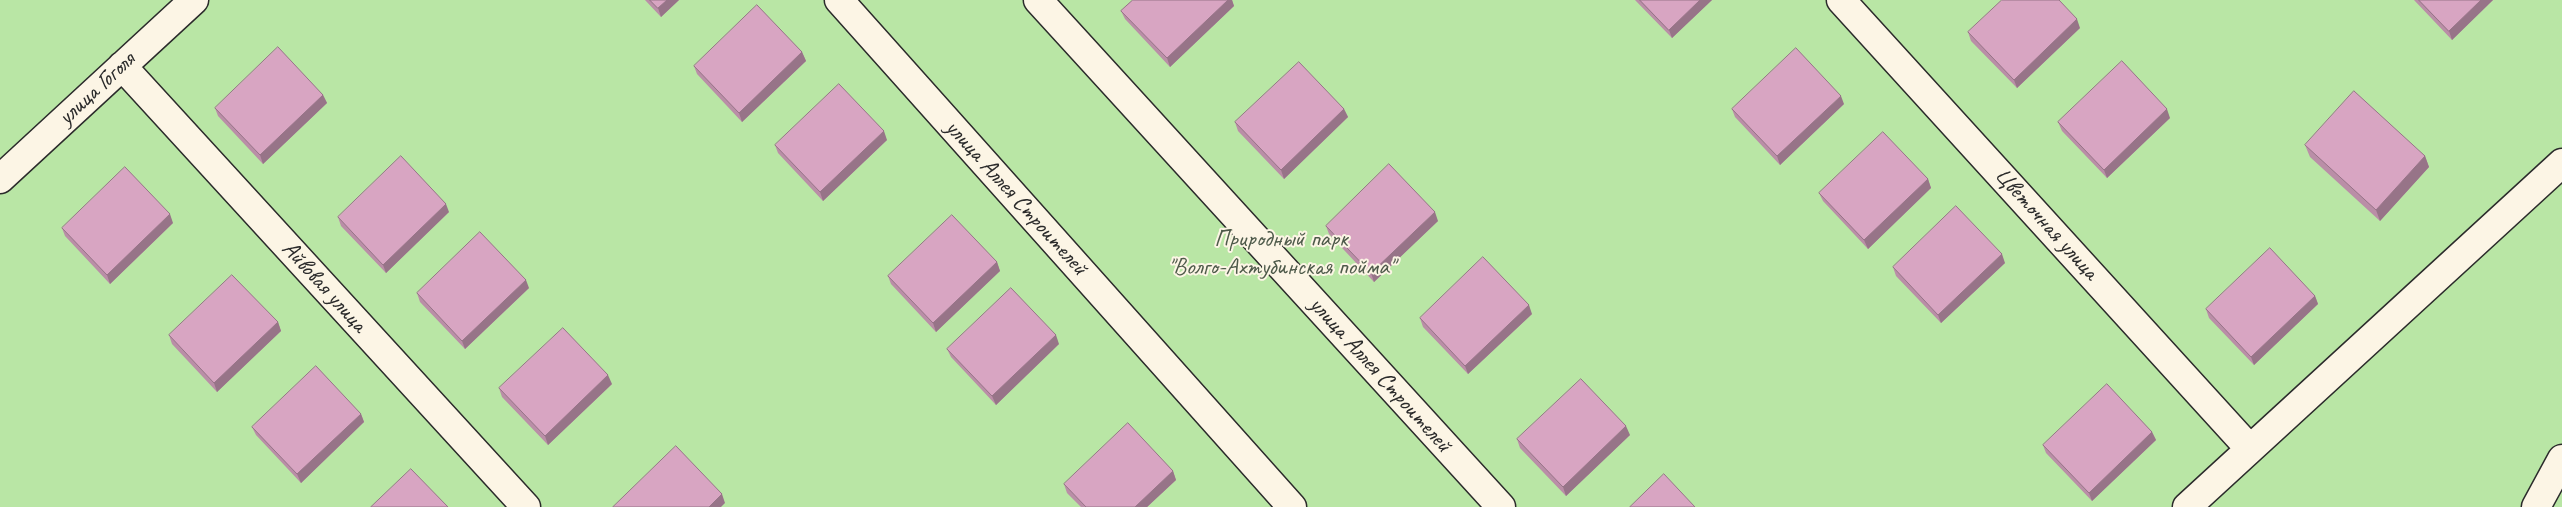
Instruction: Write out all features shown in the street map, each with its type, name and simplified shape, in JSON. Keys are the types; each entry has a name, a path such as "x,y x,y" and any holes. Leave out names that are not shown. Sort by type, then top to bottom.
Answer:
{"street":[{"name":"улица Гоголя","path":"0,178 194,0"},
{"name":"улица Аллея Строителей","path":"839,0 1292,507"},
{"name":"улица Аллея Строителей","path":"1038,0 1501,507"},
{"name":"Цветочная улица","path":"1841,0 2250,449"},
{"name":"Айвовая улица","path":"122,66 526,507"},
{"path":"2187,507 2562,163"},
{"path":"2536,507 2562,459"},
{"path":"2557,507 2562,491"}],"green space":[{"name":"Природный парк \"Волго-Ахтубинская пойма\"","path":"0,0 2562,0 2562,507 0,507"}],"building":[{"path":"650,0 667,0 658,8"},
{"path":"1133,0 1228,0 1167,58 1121,11"},
{"path":"1640,0 1700,0 1669,30"},
{"path":"2002,0 2059,0 2077,19 2014,80 1968,32"},
{"path":"2419,0 2481,0 2449,31"},
{"path":"757,5 802,52 739,113 694,66"},
{"path":"278,47 323,95 260,155 215,108"},
{"path":"1796,48 1841,96 1777,156 1732,109"},
{"path":"2122,61 2167,109 2104,170 2058,122"},
{"path":"1299,62 1344,109 1281,170 1235,122"},
{"path":"839,84 884,131 820,192 775,145"},
{"path":"2354,91 2425,156 2376,210 2305,145"},
{"path":"1883,132 1928,179 1864,240 1819,193"},
{"path":"401,156 446,204 383,265 338,217"},
{"path":"1389,164 1435,212 1371,273 1326,226"},
{"path":"125,167 170,214 107,275 62,228"},
{"path":"1956,206 2002,254 1938,315 1893,267"},
{"path":"952,215 997,262 933,323 888,276"},
{"path":"480,232 526,280 462,341 417,293"},
{"path":"2270,248 2315,296 2251,357 2206,309"},
{"path":"1483,257 1529,305 1465,366 1420,318"},
{"path":"232,275 278,322 214,383 169,335"},
{"path":"1011,288 1056,335 992,396 947,349"},
{"path":"563,328 608,375 545,436 499,388"},
{"path":"316,366 361,414 297,474 252,427"},
{"path":"1581,379 1626,426 1563,487 1517,439"},
{"path":"2107,384 2152,432 2089,493 2043,445"},
{"path":"1128,423 1173,471 1135,507 1086,507 1064,484"},
{"path":"676,446 722,494 709,507 613,507"},
{"path":"411,469 448,507 371,507"},
{"path":"1664,474 1695,507 1630,507"}]}
